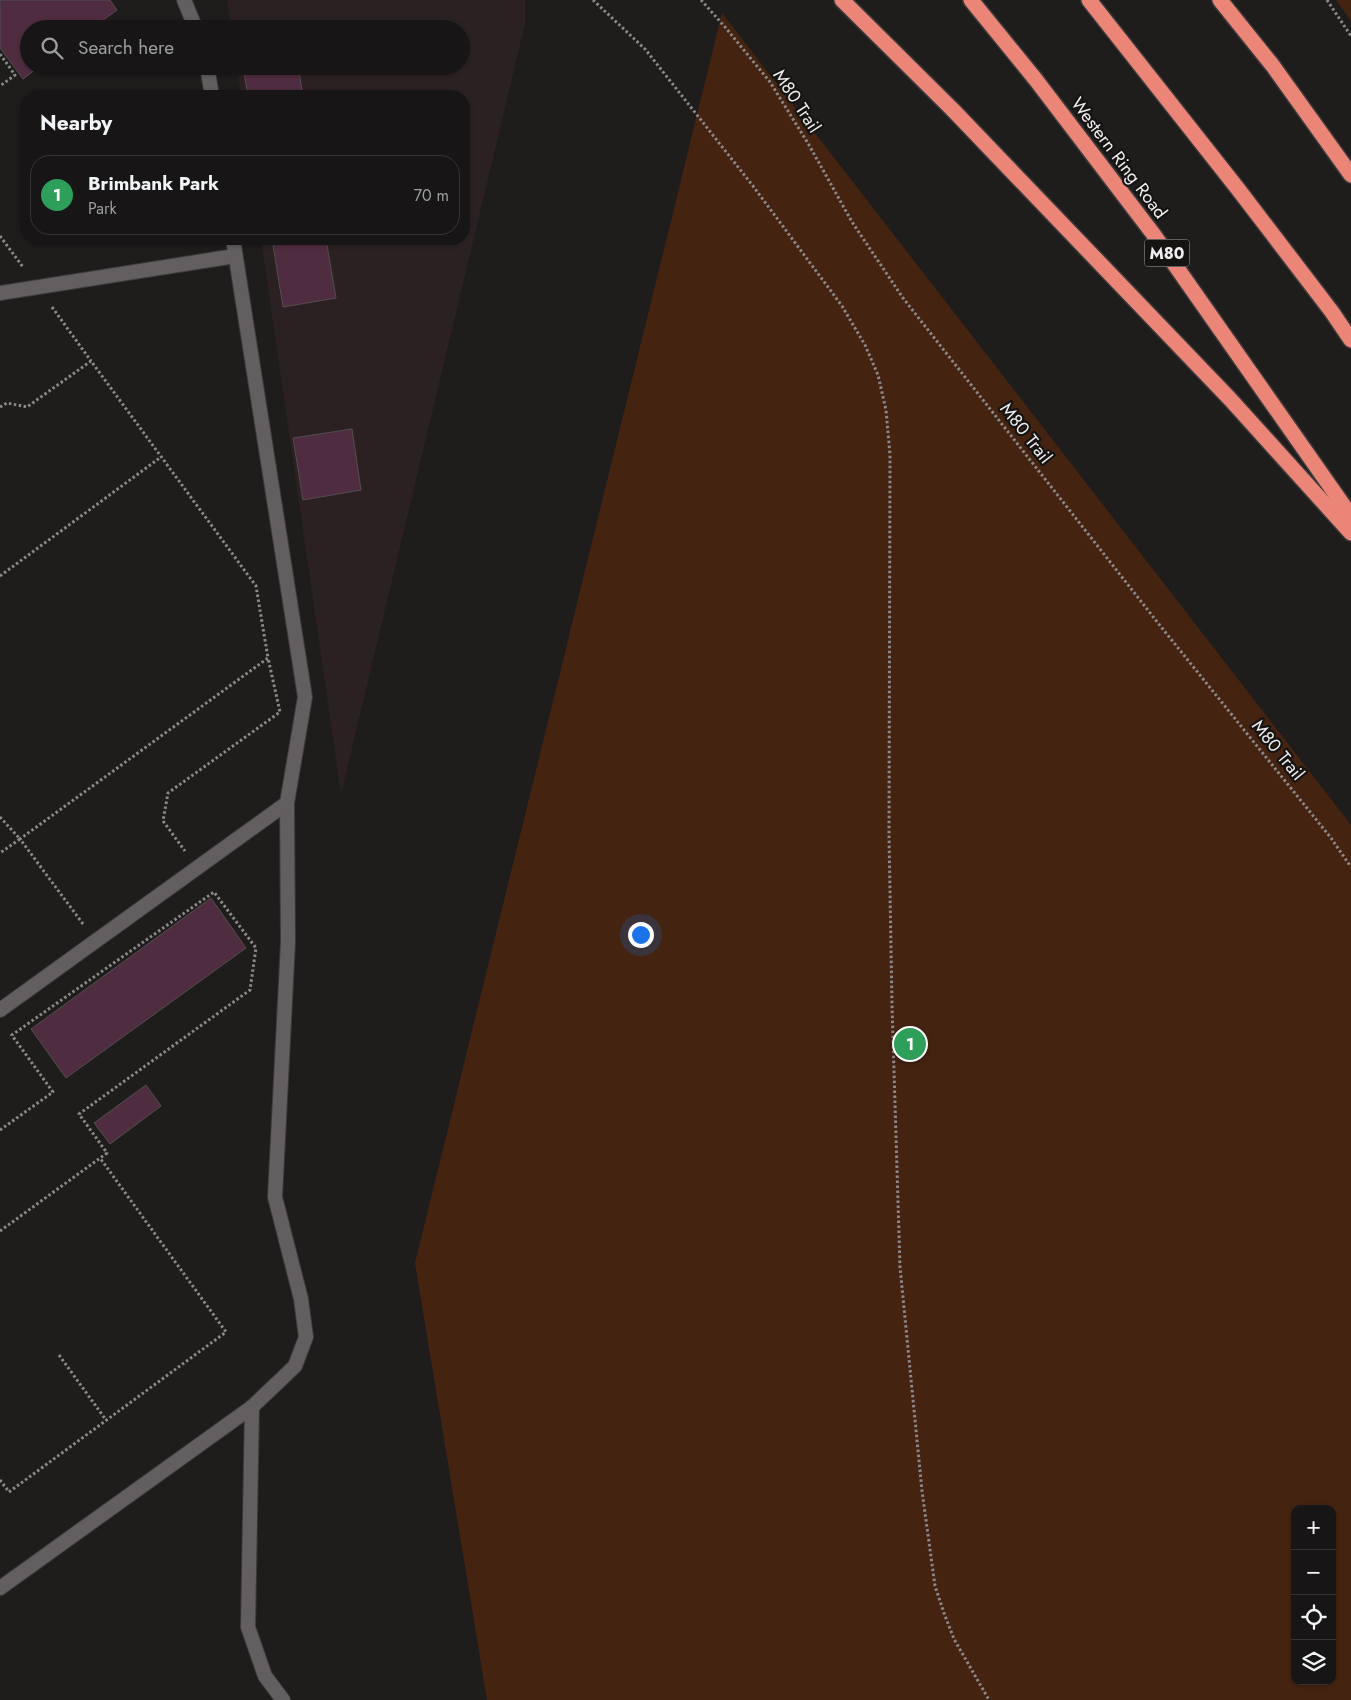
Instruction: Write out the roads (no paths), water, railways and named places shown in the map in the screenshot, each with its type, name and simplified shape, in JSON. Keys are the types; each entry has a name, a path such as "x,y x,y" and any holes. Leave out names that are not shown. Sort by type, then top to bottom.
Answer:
{"highway":[{"path":"842,0 953,110 1230,399 1351,533"},
{"name":"Western Ring Road","path":"971,0 1036,80 1154,235 1351,516"},
{"path":"1089,0 1238,189 1332,312 1351,340"},
{"path":"1220,0 1273,66 1351,176"}],"lane":[{"path":"184,0 192,20"},
{"path":"208,75 211,90"},
{"path":"0,1588 252,1407 295,1366 306,1337 301,1299 275,1197 288,942 287,802 305,697 234,245"},
{"path":"0,293 235,256"},
{"path":"0,1010 287,802"},
{"path":"252,1407 248,1627 265,1676 283,1700"}],"place":[{"name":"Brimbank Park","path":"910,1044"}]}
